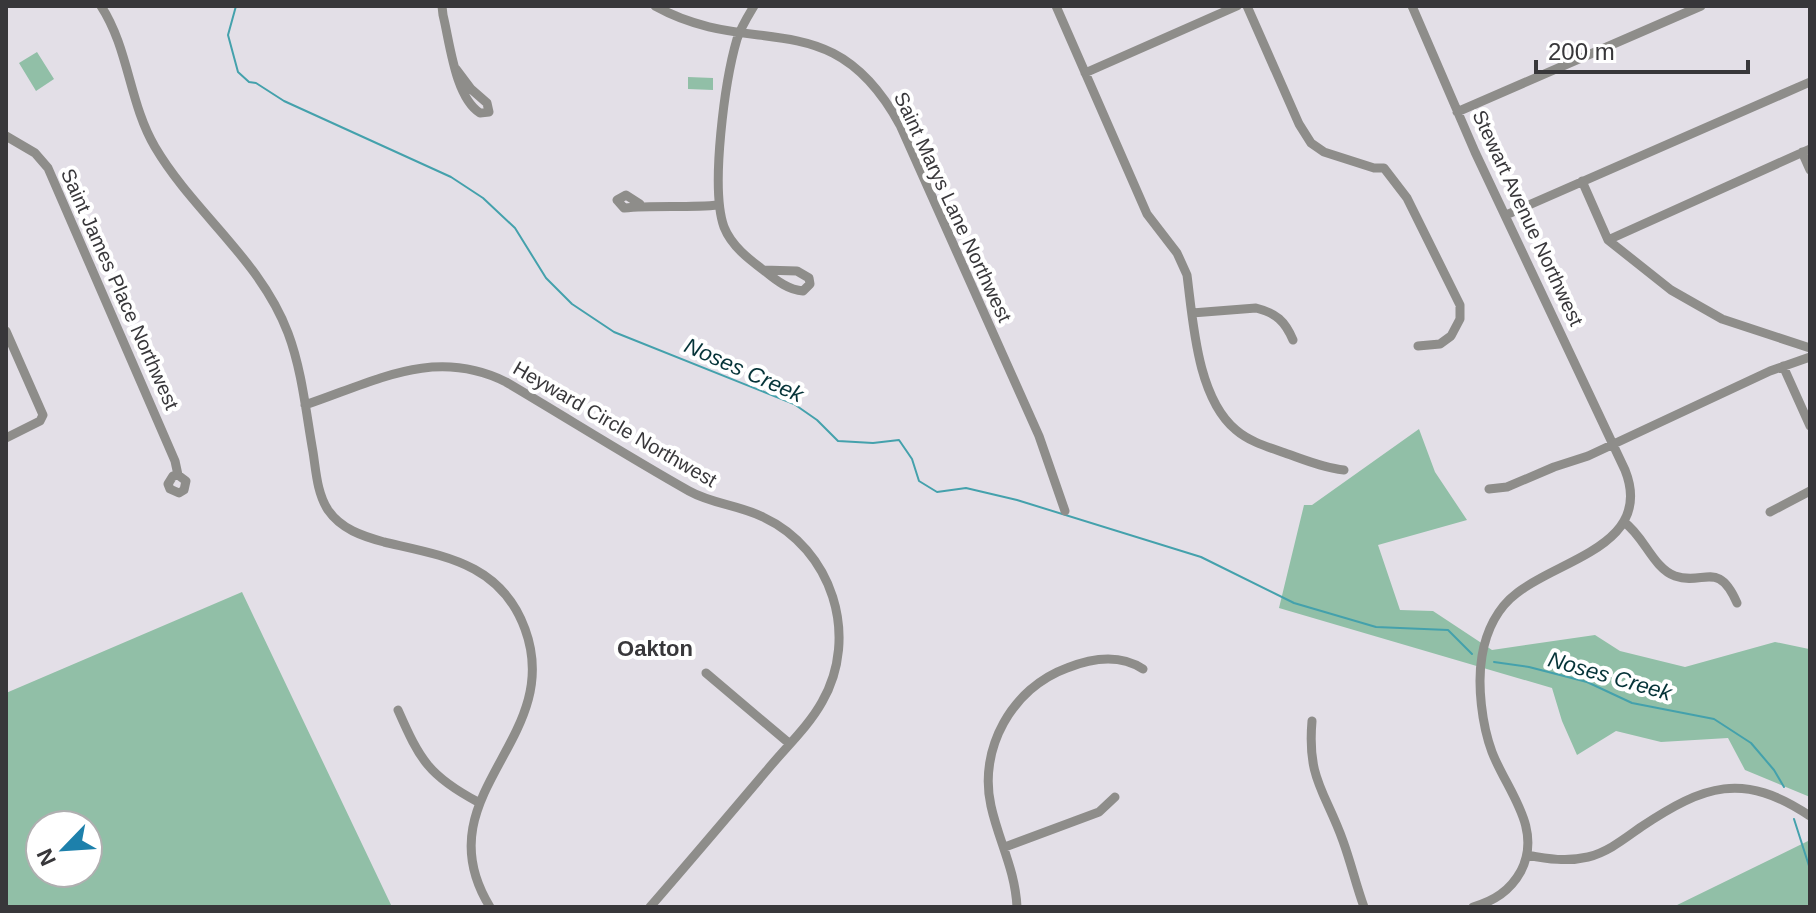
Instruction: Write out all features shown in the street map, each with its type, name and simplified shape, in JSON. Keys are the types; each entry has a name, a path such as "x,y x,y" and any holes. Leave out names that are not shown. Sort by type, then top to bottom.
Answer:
{"street":[{"path":"101,6 117,39 138,112 155,146 170,170 252,269 274,302 293,348 321,496 328,510 339,523 362,535 449,557 472,567 501,589 520,616 532,656 533,678 529,702 519,727 478,802 471,826 470,853 476,880 490,907"},
{"path":"442,6 456,69 467,101 480,113 489,112 487,103 456,69"},
{"name":"Saint Marys Lane Northwest","path":"655,6 684,20 797,39 831,49 858,68 883,96 900,125 1034,425 1048,479 1065,511"},
{"path":"754,6 740,30 725,114 719,205 731,241 763,270"},
{"path":"1056,6 1147,214 1183,263 1198,358 1214,399 1234,429 1252,441 1328,468 1344,470"},
{"path":"1085,73 1237,6"},
{"path":"1247,6 1304,135 1324,152 1374,168 1384,168 1407,198 1458,299 1460,319 1451,336 1440,344 1418,346"},
{"name":"Stewart Avenue Northwest","path":"1412,6 1457,112 1630,486 1624,522"},
{"path":"1457,112 1701,6"},
{"path":"1506,215 1810,82"},
{"name":"Saint James Place Northwest","path":"6,136 35,153 48,168 175,461 178,475"},
{"path":"1608,240 1806,150 1810,170"},
{"path":"1582,181 1608,240 1671,290 1705,311 1742,327 1810,348"},
{"path":"640,204 719,205"},
{"path":"1192,313 1264,310 1282,319 1293,340"},
{"path":"6,331 43,415 40,421 6,438"},
{"path":"1489,489 1507,487 1613,445 1783,366 1810,357"},
{"name":"Heyward Circle Northwest","path":"305,405 412,368 436,365 468,367 506,382 693,494 749,511 779,526 798,540 817,563 832,592 840,625 837,659 827,692 816,712 790,744 650,907"},
{"path":"1783,366 1810,426"},
{"path":"1770,512 1810,491"},
{"path":"1473,907 1504,893 1520,873 1529,844 1525,823 1493,755 1486,731 1480,672 1485,643 1496,617 1514,595 1606,543 1624,522 1640,536 1668,572 1678,577 1721,580 1729,586 1737,603"},
{"path":"1017,907 1013,873 990,803 988,776 993,747 1011,711 1040,682 1076,664 1118,659 1143,669"},
{"path":"706,673 790,744"},
{"path":"398,710 419,756 432,772 449,786 478,802"},
{"path":"1312,721 1310,749 1314,773 1344,843 1364,907"},
{"path":"1527,855 1565,860 1596,854 1619,843 1678,803 1716,790 1757,790 1784,800 1810,816"},
{"path":"1005,847 1099,812 1115,797"}],"green space":[{"path":"37,52 54,79 36,91 19,63"},
{"path":"688,77 713,78 713,90 688,89"},
{"path":"1419,429 1435,472 1467,520 1378,545 1400,610 1433,611 1492,650 1595,635 1620,651 1685,667 1775,642 1809,649 1810,797 1745,770 1728,738 1661,742 1616,731 1577,755 1552,688 1279,608 1304,505 1312,505"},
{"path":"242,592 392,907 6,907 6,693"},
{"path":"1810,840 1810,907 1673,907"}],"waterway":[{"name":"Noses Creek","path":"236,6 228,35 238,72 249,82 451,177 483,198 515,228 546,278 572,304 614,332 794,404 817,420 838,441 873,443 899,440 912,459 919,481 937,492 966,488 1017,500 1201,557 1294,603 1376,627 1448,630 1472,654"},
{"name":"Noses Creek","path":"1494,662 1529,667 1587,682 1632,703 1714,719 1751,743 1784,787"},
{"name":"Noses Creek","path":"1794,819 1810,869"}],"district":[{"name":"Oakton","path":"655,648"}]}
